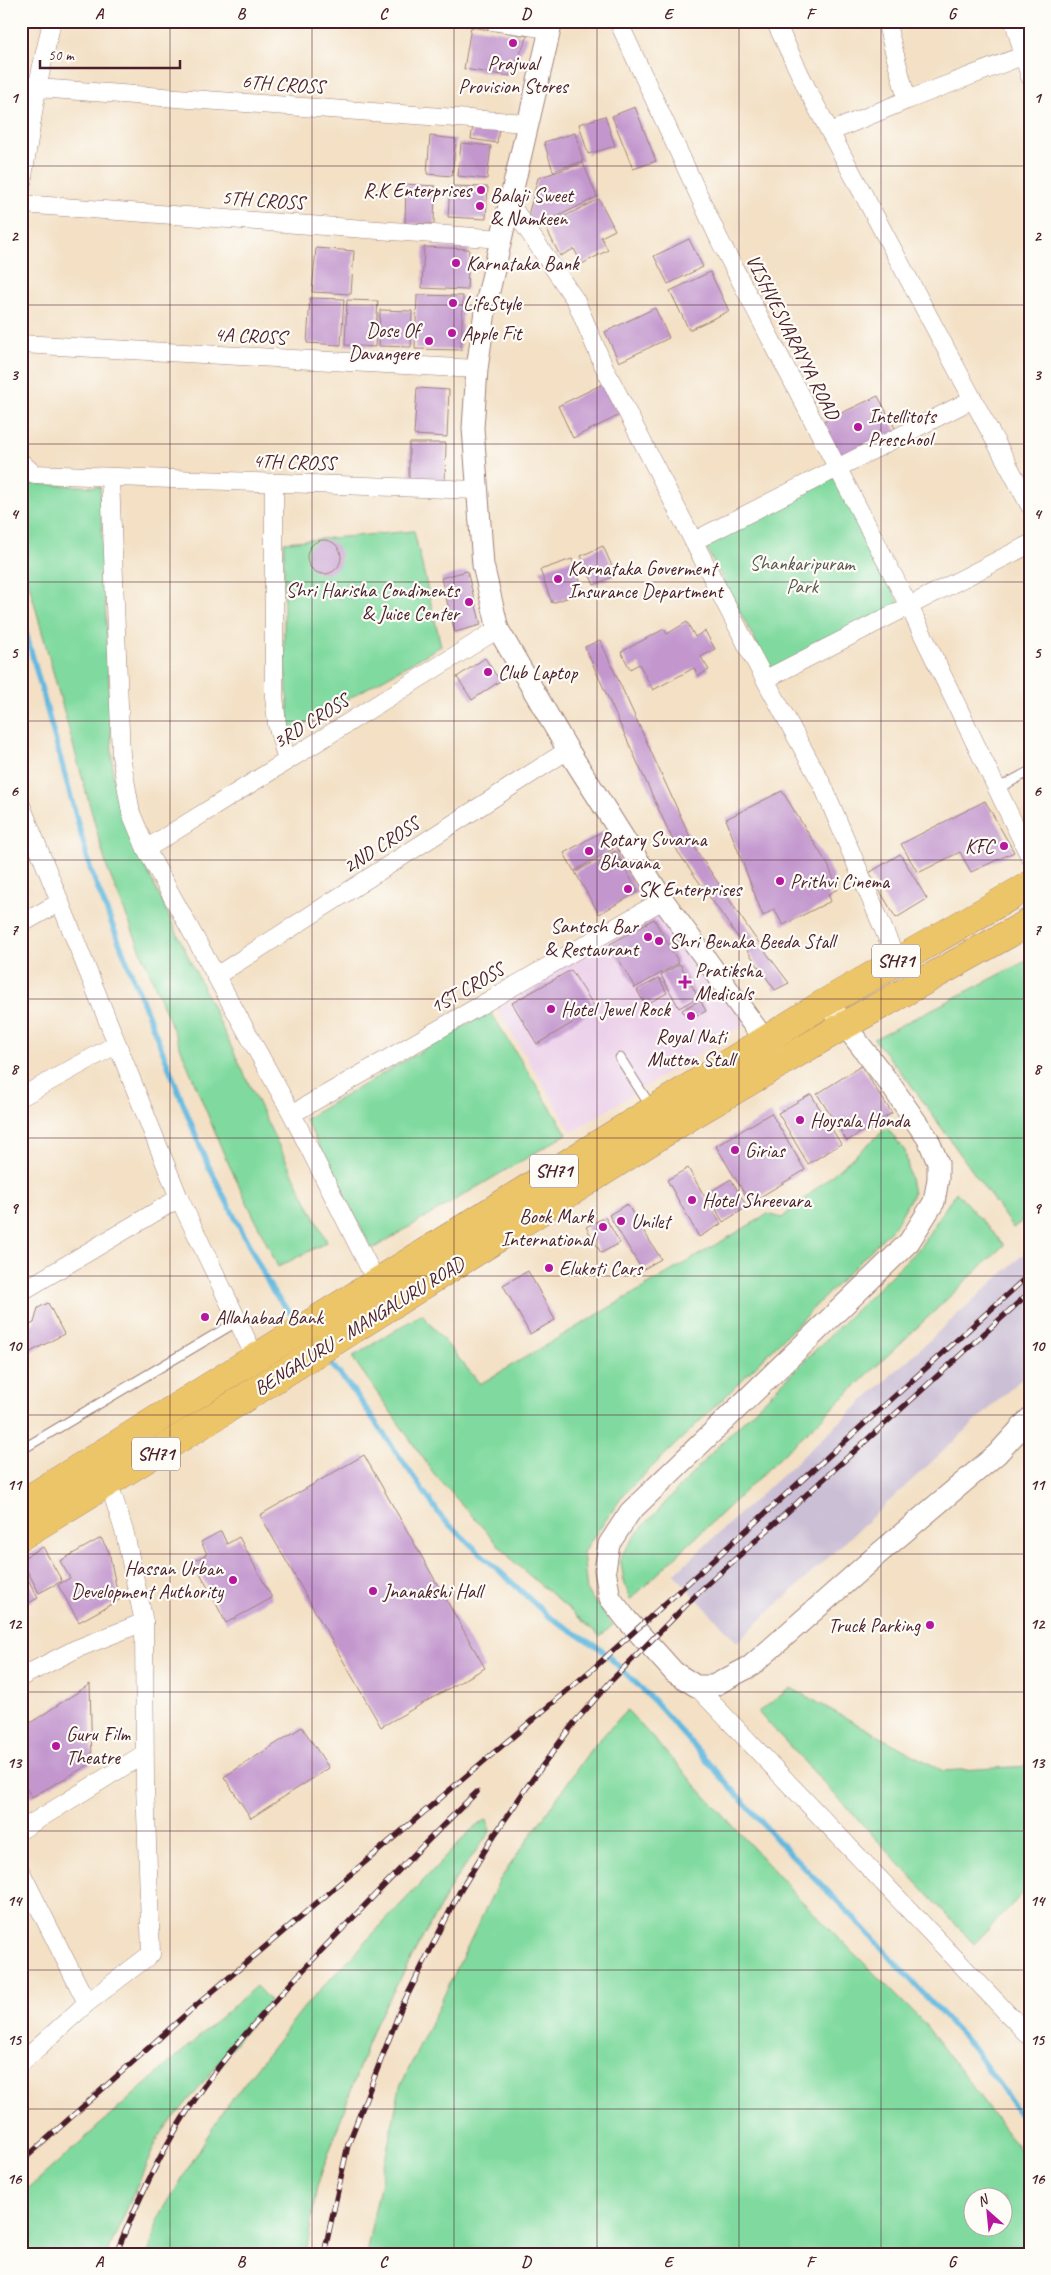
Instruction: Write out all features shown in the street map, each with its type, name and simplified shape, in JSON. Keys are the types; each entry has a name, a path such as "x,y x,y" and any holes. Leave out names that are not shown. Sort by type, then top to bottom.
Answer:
{"main road":[{"name":"SH71","path":"765,1040 897,960 1030,886"},
{"name":"SH71","path":"781,1062 1030,922"},
{"name":"BENGALURU - MANGALURU ROAD","path":"353,1314 376,1282 765,1040"},
{"name":"BENGALURU - MANGALURU ROAD","path":"353,1314 781,1062"},
{"name":"SH71","path":"272,1365 353,1314"},
{"name":"BENGALURU - MANGALURU ROAD","path":"21,1536 109,1483 272,1365"},
{"name":"BENGALURU - MANGALURU ROAD","path":"21,1504 272,1365"}],"street":[{"path":"21,189 37,88 52,21"},
{"path":"492,21 550,25 486,304 477,369 473,428 483,565 498,629 568,750 663,900 781,1062"},
{"name":"VISHVESVARAYYA ROAD","path":"618,21 720,242 909,606 1030,857"},
{"path":"886,21 907,100"},
{"path":"1014,21 1026,54 1030,77"},
{"path":"780,23 830,132 1030,506"},
{"path":"830,132 1026,54"},
{"name":"6TH CROSS","path":"37,88 526,123"},
{"name":"5TH CROSS","path":"21,204 502,239"},
{"path":"510,204 576,301 605,370 823,786 897,960"},
{"name":"4A CROSS","path":"21,344 477,369"},
{"path":"694,541 973,399"},
{"name":"4TH CROSS","path":"21,462 34,474 477,490"},
{"path":"110,478 121,756 132,814 146,849 292,1114 376,1282"},
{"path":"274,483 274,696 277,724 287,761"},
{"path":"766,679 1030,544"},
{"name":"3RD CROSS","path":"146,849 498,629"},
{"name":"2ND CROSS","path":"216,976 568,750"},
{"path":"21,804 178,1198 238,1321 272,1365"},
{"name":"1ST CROSS","path":"292,1114 663,900"},
{"path":"21,924 60,902"},
{"path":"827,1002 884,1076 928,1139 938,1164 938,1179 934,1202 909,1242 630,1512 609,1544 605,1570 610,1598 674,1672 696,1686 1030,2037"},
{"path":"21,1097 117,1044"},
{"path":"21,1292 178,1198"},
{"path":"696,1686 713,1686 751,1666 997,1454 1030,1418"},
{"path":"21,2062 87,2003 152,1954 144,1754 144,1622 125,1534 109,1483"},
{"path":"21,1677 76,1649 144,1622"},
{"path":"21,1830 144,1754"},
{"path":"21,1872 87,2003"}],"lane":[{"path":"997,789 1030,771"},
{"path":"620,1058 653,1109"},
{"path":"21,1450 238,1321"}],"shaded area":[{"path":"660,908 701,972 746,1024 572,1132 493,1002"},
{"path":"1030,1248 1030,1371 737,1642 674,1574"}],"green space":[{"name":"Shankaripuram Park","path":"835,477 900,604 771,671 704,544"},
{"path":"21,483 100,487 113,777 126,826 270,1128 327,1242 278,1267 223,1152 107,868 21,555"},
{"path":"414,531 441,646 290,732 284,652 284,542"},
{"path":"1030,959 1030,1215 1013,1228 909,1082 874,1039"},
{"path":"490,1011 567,1134 372,1249 305,1119"},
{"path":"887,1128 905,1151 913,1194 895,1226 728,1394 625,1493 583,1552 587,1592 613,1625 600,1636 515,1563 435,1475 352,1357 422,1314 480,1384 768,1214 782,1218"},
{"path":"956,1192 1004,1245 630,1600 624,1581 620,1557 639,1531 720,1444 920,1247"},
{"path":"791,1688 943,1771 1030,1766 1030,1886 974,1944 758,1712"},
{"path":"627,1710 800,1899 924,2023 1030,2163 1030,2254 366,2254 400,2087 499,1881 591,1749"},
{"path":"487,1819 490,1832 454,1881 373,2028 317,2186 306,2254 148,2254 159,2217 222,2112 305,2006 471,1830"},
{"path":"256,1986 270,2001 159,2136 107,2254 21,2254 21,2195"}],"building":[{"path":"471,27 528,36 510,76 464,69"},
{"path":"635,107 656,161 633,169 612,116"},
{"path":"605,116 615,146 588,154 579,124"},
{"path":"473,125 499,129 497,143 471,139"},
{"path":"575,133 583,161 553,171 544,142"},
{"path":"430,136 456,139 452,176 427,174"},
{"path":"461,143 491,146 487,179 458,176"},
{"path":"583,163 597,197 532,229 527,219 538,178"},
{"path":"406,184 435,186 434,224 405,223"},
{"path":"450,186 488,187 486,219 448,217"},
{"path":"599,199 615,230 601,237 608,250 582,264 574,249 560,256 545,226"},
{"path":"689,239 703,267 668,284 654,256"},
{"path":"424,247 469,249 467,290 422,288"},
{"path":"316,248 354,251 351,294 312,292"},
{"path":"710,272 729,311 689,330 670,291"},
{"path":"417,295 463,296 461,350 415,349"},
{"path":"310,298 344,299 341,345 307,343"},
{"path":"347,300 378,301 375,347 345,345"},
{"path":"655,308 669,338 619,362 605,332"},
{"path":"380,310 412,311 411,347 379,346"},
{"path":"605,383 620,415 573,438 558,406"},
{"path":"417,388 449,390 447,437 414,435"},
{"name":"Intellitots Preschool","path":"878,396 897,432 840,461 820,423"},
{"path":"409,443 446,443 445,481 409,480"},
{"path":"324,540 331,541 336,545 340,550 340,564 336,569 331,573 324,574 317,573 312,569 308,564 307,557 308,550 312,545 317,541"},
{"path":"603,546 616,575 594,585 581,556"},
{"path":"572,559 584,592 552,603 540,570"},
{"path":"467,571 481,625 455,632 441,578"},
{"path":"687,622 695,637 705,631 715,649 701,657 709,670 698,676 694,668 653,690 639,664 630,669 621,652 664,629 667,634"},
{"path":"600,640 696,850 753,935 789,983 775,990 678,852 585,647"},
{"path":"485,658 500,681 472,700 457,677"},
{"path":"1030,779 1030,790 1025,781"},
{"path":"782,791 828,865 838,889 828,894 831,901 783,925 774,909 763,916 726,819"},
{"path":"985,801 1014,852 971,872 960,852 918,873 901,844"},
{"name":"Rotary Suvarna Bhavana","path":"603,831 613,849 574,871 564,853"},
{"path":"615,851 638,892 599,914 575,872"},
{"path":"900,854 927,899 896,918 869,873"},
{"path":"654,919 679,963 635,988 610,944"},
{"path":"680,964 698,997 679,1008 661,975"},
{"path":"571,970 596,1009 537,1044 512,1003"},
{"path":"659,978 667,993 645,1005 637,990"},
{"path":"700,1000 706,1011 688,1021 682,1010"},
{"path":"861,1066 892,1113 847,1141 817,1094"},
{"path":"811,1094 841,1144 808,1164 778,1113"},
{"path":"771,1113 805,1170 750,1203 716,1146"},
{"path":"688,1168 721,1224 699,1237 667,1180"},
{"path":"731,1179 747,1207 723,1222 707,1194"},
{"path":"627,1204 661,1259 642,1270 609,1215"},
{"path":"605,1217 620,1243 601,1253 586,1227"},
{"path":"528,1271 555,1320 530,1334 503,1285"},
{"path":"48,1303 64,1334 21,1357 21,1329 34,1323 38,1308"},
{"name":"Jnanakshi Hall","path":"364,1455 485,1668 381,1727 260,1515"},
{"name":"Hassan Urban Development Authority","path":"221,1531 227,1544 239,1537 272,1598 226,1623 194,1561 207,1554 201,1542"},
{"path":"101,1538 109,1552 119,1600 79,1622 58,1585 70,1578 60,1561"},
{"path":"43,1547 62,1581 39,1593 21,1559"},
{"path":"21,1567 38,1598 21,1607"},
{"name":"Guru Film Theatre","path":"90,1684 92,1763 32,1797 21,1780 21,1729"},
{"path":"302,1727 329,1768 251,1818 224,1777"}],"waterway":[{"path":"21,614 91,871 206,1161 273,1292 298,1322"},
{"path":"325,1356 358,1397 442,1518 548,1616 601,1649 654,1701 780,1843 860,1924 973,2048 1030,2128"}],"railway":[{"path":"21,2162 193,2008 596,1666 1030,1274"},
{"path":"324,2254 348,2145 401,2008 459,1893 493,1837 527,1787 574,1723 612,1680 699,1592 1030,1292"},
{"path":"116,2254 158,2161 190,2106 224,2060 320,1952 417,1851 477,1792"}],"place":[{"name":"Prajwal Provision Stores","path":"513,43"},
{"name":"R.K Enterprises","path":"481,190"},
{"name":"Balaji Sweet & Namkeen","path":"480,206"},
{"name":"Karnataka Bank","path":"456,263"},
{"name":"LifeStyle","path":"453,303"},
{"name":"Apple Fit","path":"452,333"},
{"name":"Dose Of Davangere","path":"429,341"},
{"name":"Intellitots Preschool","path":"858,427"},
{"name":"Karnataka Goverment Insurance Department","path":"558,579"},
{"name":"Shri Harisha Condiments & Juice Center","path":"469,602"},
{"name":"Club Laptop","path":"488,672"},
{"name":"KFC","path":"1004,846"},
{"name":"Rotary Suvarna Bhavana","path":"589,851"},
{"name":"Prithvi Cinema","path":"780,881"},
{"name":"SK Enterprises","path":"628,889"},
{"name":"Santosh Bar & Restaurant","path":"648,937"},
{"name":"Shri Benaka Beeda Stall","path":"659,941"},
{"name":"Pratiksha Medicals","path":"685,982"},
{"name":"Hotel Jewel Rock","path":"551,1009"},
{"name":"Royal Nati Mutton Stall","path":"691,1016"},
{"name":"Hoysala Honda","path":"800,1120"},
{"name":"Girias","path":"735,1150"},
{"name":"Hotel Shreevara","path":"692,1200"},
{"name":"Unilet","path":"621,1221"},
{"name":"Book Mark International","path":"603,1227"},
{"name":"Elukoti Cars","path":"549,1268"},
{"name":"Allahabad Bank","path":"205,1317"},
{"name":"Hassan Urban Development Authority","path":"233,1580"},
{"name":"Jnanakshi Hall","path":"373,1591"},
{"name":"Truck Parking","path":"930,1625"},
{"name":"Guru Film Theatre","path":"56,1746"}]}
